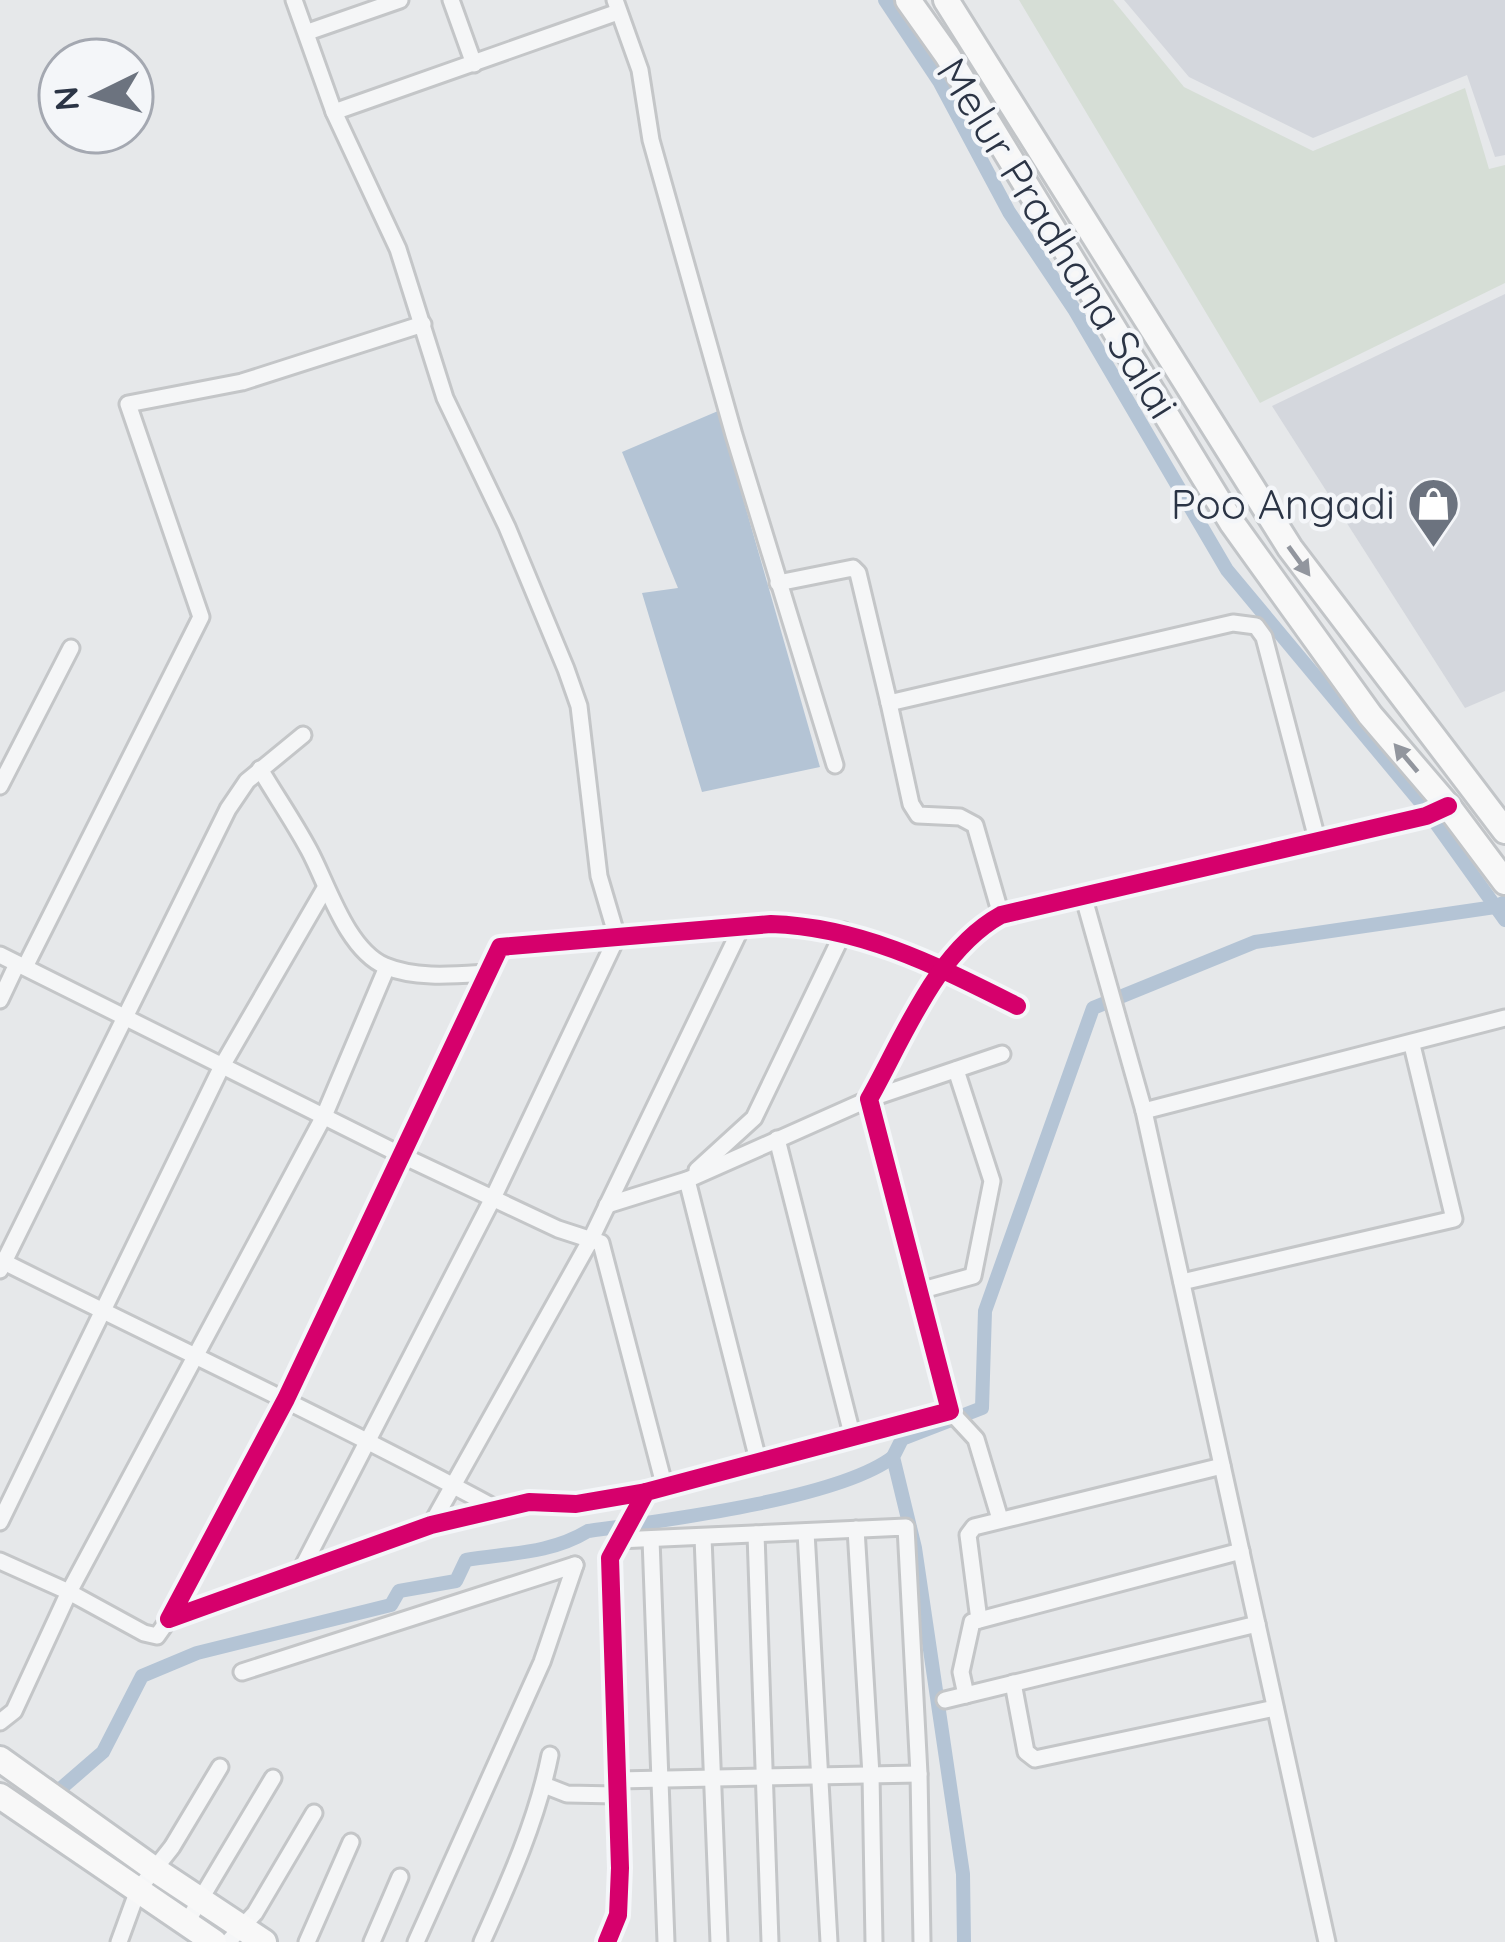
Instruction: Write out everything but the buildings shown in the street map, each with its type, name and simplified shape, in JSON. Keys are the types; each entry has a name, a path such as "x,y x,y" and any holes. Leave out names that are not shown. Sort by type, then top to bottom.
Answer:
{"main road":[{"name":"Melur Pradhana Salai","path":"908,0 947,56 1232,523 1437,811 1505,883"},
{"name":"Melur Pradhana Salai","path":"946,0 1290,548 1505,831"},
{"path":"0,1759 86,1821 187,1922 214,1942"},
{"path":"0,1796 68,1842 146,1880 201,1899 235,1935 264,1942"},
{"path":"68,1842 86,1821"}],"street":[{"path":"294,0 334,112 398,249 446,398 506,527 579,706 599,876 617,937 493,1198 300,1572"},
{"path":"308,32 400,0"},
{"path":"451,0 475,64"},
{"path":"334,112 475,64 616,6 640,70 651,140 835,765"},
{"path":"0,1000 201,617 128,404 242,382 423,324"},
{"path":"778,583 845,566 858,573 911,804 918,815 960,817 975,825 1001,916"},
{"path":"889,703 1247,623 1264,637 1317,839"},
{"path":"0,786 70,648"},
{"path":"303,735 260,769 228,808 1,1264 286,1399 497,1509"},
{"path":"260,769 311,854 324,890 365,950 388,967 428,974 488,973"},
{"path":"1000,1519 976,1439 952,1414 869,1099 942,970 986,924 1001,916 1437,811"},
{"path":"0,1522 222,1066 324,890"},
{"path":"1082,895 1144,1111 1327,1942"},
{"path":"0,1562 158,1636 286,1399 500,947 742,926 809,925 844,931 1017,1006"},
{"path":"430,1525 591,1239 742,926"},
{"path":"687,1180 754,1118 844,931"},
{"path":"0,955 401,1155 601,1243 665,1488"},
{"path":"0,1722 14,1711 69,1592 324,1116 388,967"},
{"path":"1144,1111 1505,1018"},
{"path":"1182,1282 1454,1220 1412,1045"},
{"path":"607,1205 687,1180 869,1099 1002,1054"},
{"path":"919,1291 973,1276 992,1181 956,1070"},
{"path":"777,1139 853,1438"},
{"path":"687,1180 759,1464"},
{"path":"169,1619 430,1525 529,1502 576,1504 665,1488 952,1414"},
{"path":"979,1620 968,1535 982,1523 1222,1466"},
{"path":"607,1942 618,1915 620,1868 610,1558 646,1492"},
{"path":"625,1529 651,1539 906,1527 922,1942"},
{"path":"856,1529 872,1775 874,1942"},
{"path":"806,1532 829,1942"},
{"path":"756,1534 770,1942"},
{"path":"703,1537 719,1942"},
{"path":"651,1539 666,1942"},
{"path":"966,1695 961,1672 972,1622 1241,1551"},
{"path":"242,1672 575,1565 542,1662 416,1942"},
{"path":"945,1700 1257,1624"},
{"path":"1013,1683 1026,1752 1035,1760 1275,1708"},
{"path":"482,1942 511,1877 544,1786 550,1755"},
{"path":"119,1942 146,1880 220,1767"},
{"path":"544,1786 567,1794 659,1780 919,1774"},
{"path":"187,1922 273,1778"},
{"path":"235,1935 255,1912 314,1813"},
{"path":"307,1942 351,1841"},
{"path":"372,1942 400,1877"}],"shaded area":[{"path":"1019,0 1113,0 1184,87 1313,151 1465,88 1489,169 1505,165 1505,283 1260,403"},
{"path":"1124,0 1505,0 1505,155 1495,157 1467,75 1313,138 1189,77"},
{"name":"Poo Angadi","path":"1505,294 1505,691 1465,708 1272,406"}],"water":[{"path":"718,411 820,767 702,792 642,593 678,588 622,452"}],"waterway":[{"path":"885,0 939,81 1009,212 1074,309 1227,570 1422,804 1505,920"},
{"path":"964,1942 963,1874 915,1548 893,1457 902,1439 982,1408 985,1311 1093,1008 1255,942 1505,902"},
{"path":"49,1784 58,1791 103,1752 142,1676 197,1653 391,1605 399,1591 456,1581 466,1560 544,1548 588,1531 792,1496 867,1472 893,1457"}],"cycle path":[{"path":"607,1942 618,1915 620,1868 610,1558 646,1492 950,1411 869,1099 940,973 958,950 1001,915 1426,816 1448,806"},
{"path":"646,1492 576,1504 529,1502 431,1525 169,1619 286,1399 500,947 771,924 804,927 898,951 1017,1006"}],"place":[{"name":"Poo Angadi","path":"1434,549"}]}
